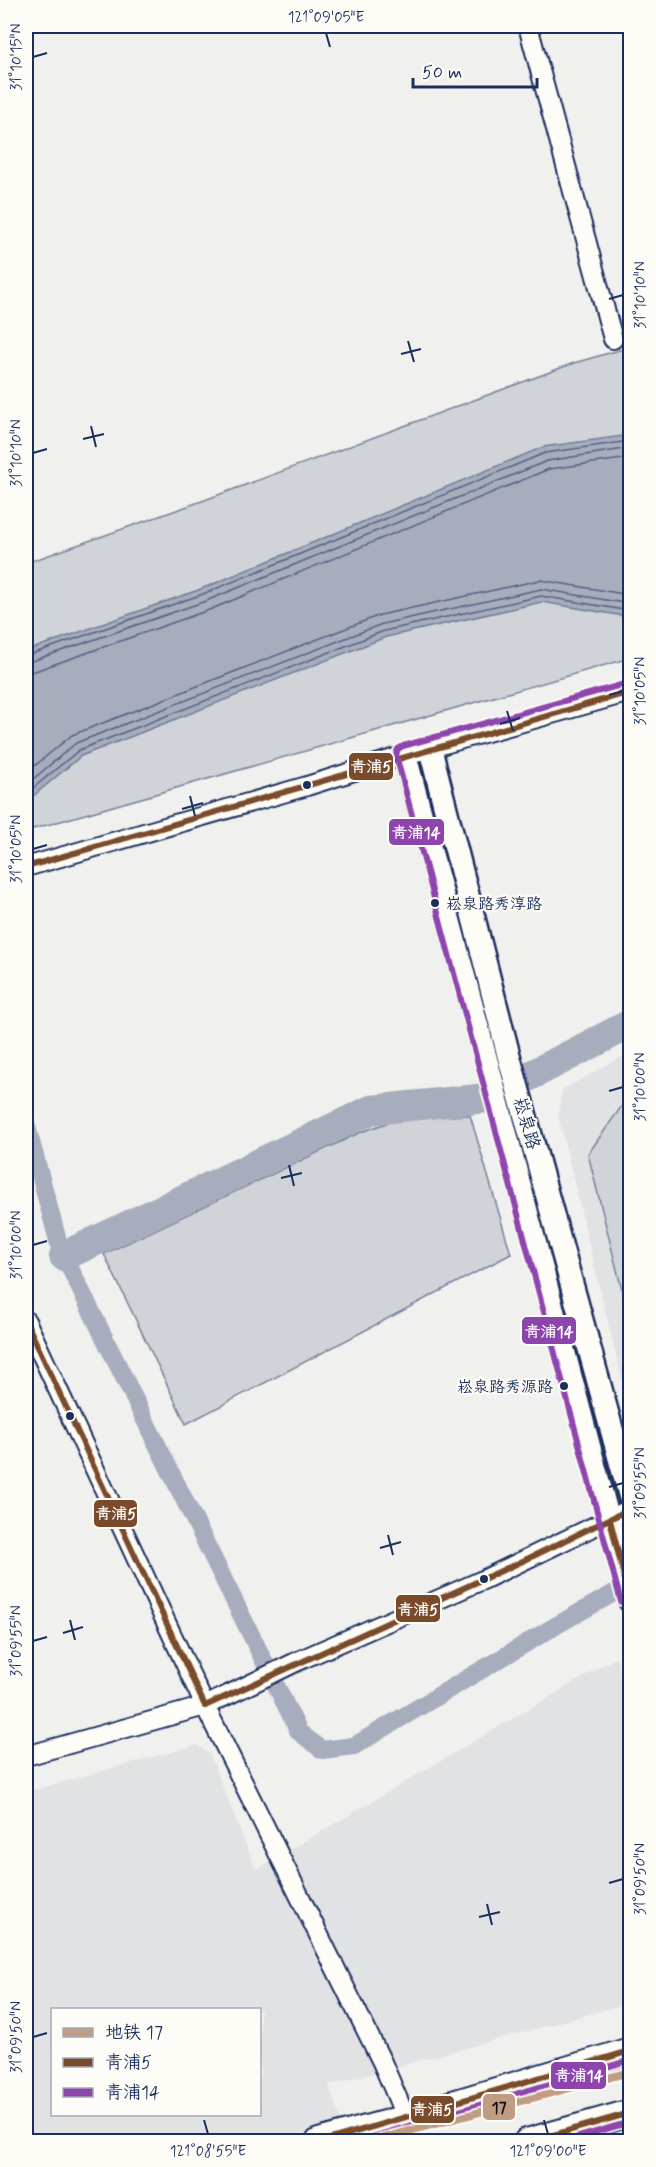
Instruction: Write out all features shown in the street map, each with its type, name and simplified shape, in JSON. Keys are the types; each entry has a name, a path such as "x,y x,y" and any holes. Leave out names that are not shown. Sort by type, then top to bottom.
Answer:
{"main road":[{"path":"319,2142 630,2051"},
{"path":"527,2142 630,2113"}],"street":[{"path":"528,26 613,339"},
{"path":"26,867 405,755 630,692"},
{"name":"崧泉路","path":"430,748 509,1057 630,1496"},
{"name":"崧泉路","path":"405,755 630,1600"},
{"path":"26,1322 205,1706 382,2062 406,2118"},
{"path":"26,1756 205,1706 298,1661 485,1579 630,1509"}],"shaded area":[{"path":"630,347 630,658 26,831 26,563 202,501 574,363"},
{"path":"630,1052 630,1406 558,1115 562,1090"},
{"path":"630,1103 630,1322 588,1154 621,1107"},
{"path":"470,1115 511,1254 186,1424 104,1254 361,1132 398,1119"},
{"path":"617,1657 630,1720 630,2003 329,2085 348,2141 26,2142 26,1792 197,1745 210,1755 256,1870"}],"water":[{"path":"630,435 630,617 542,602 386,637 81,756 26,802 26,651 201,589 543,447"}],"waterway":[{"path":"64,1256 371,1110 487,1098 630,1024"},
{"path":"26,1123 60,1248 299,1732 322,1750 354,1746 630,1584"}],"metro line":[{"name":"17","path":"368,2142 630,2072"}],"transit line":[{"name":"青浦14","path":"621,1602 396,755 398,749 403,746 628,683"},
{"name":"青浦5","path":"26,867 630,692"},
{"name":"青浦5","path":"26,1321 205,1706"},
{"name":"青浦5","path":"205,1706 525,1560 630,1509"},
{"name":"青浦5","path":"610,1520 630,1600"},
{"name":"青浦5","path":"321,2142 630,2051"},
{"name":"青浦14","path":"355,2142 630,2060"},
{"name":"青浦5","path":"529,2142 630,2113"},
{"name":"青浦14","path":"562,2142 630,2122"}],"place":[{"name":"崧泉路秀淳路","path":"435,903"},
{"name":"崧泉路秀源路","path":"564,1386"}]}
